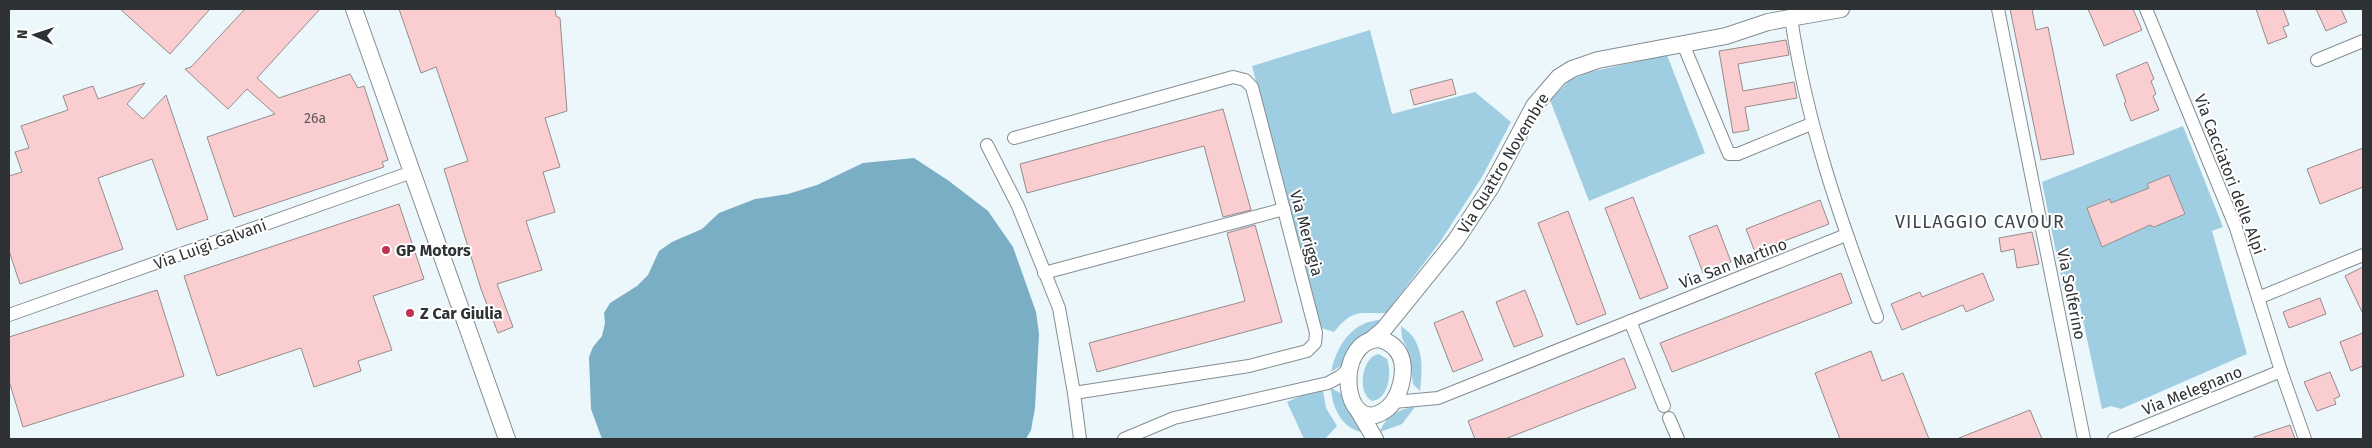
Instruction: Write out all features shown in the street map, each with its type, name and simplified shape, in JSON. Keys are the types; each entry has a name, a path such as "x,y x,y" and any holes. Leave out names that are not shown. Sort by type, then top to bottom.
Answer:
{"street":[{"path":"354,9 507,439"},
{"name":"Via Quattro Novembre","path":"1371,340 1384,330 1397,315 1456,240 1491,187 1534,106 1559,77 1572,69 1598,60 1726,36 1768,22 1841,9"},
{"name":"Via Solferino","path":"1998,9 2084,439"},
{"name":"Via Cacciatori delle Alpi","path":"2146,9 2236,228 2281,371 2305,439"},
{"path":"1791,18 1798,65 1811,124 1840,219 1876,317"},
{"path":"2317,60 2363,41"},
{"path":"1683,44 1729,154 1738,154 1811,124"},
{"name":"Via Meriggia","path":"1014,138 1233,76 1245,80 1252,87 1316,333 1315,343 1307,351 1250,366 1074,392"},
{"path":"987,145 1018,206 1063,326 1080,439"},
{"name":"Via Luigi Galvani","path":"9,315 412,172"},
{"path":"1044,273 1284,209"},
{"name":"Via San Martino","path":"1394,402 1438,398 1846,235"},
{"path":"2258,298 2363,255"},
{"path":"1358,410 1366,414 1379,414 1394,402 1401,384 1402,360 1394,345 1397,315"},
{"path":"1630,321 1678,439"},
{"path":"1124,439 1174,418 1328,383 1341,376 1350,367 1360,348 1371,340 1379,339 1394,345"},
{"path":"1350,367 1350,396"},
{"name":"Via Melegnano","path":"2114,439 2281,371"},
{"path":"1328,383 1343,389 1350,396 1375,439"},
{"path":"1401,384 1422,400"},
{"path":"1375,439 1379,414"}],"shaded area":[{"path":"1370,30 1392,114 1475,92 1511,122 1482,177 1440,242 1386,313 1357,314 1347,319 1334,332 1321,328 1252,66"},
{"path":"1667,55 1705,153 1589,201 1550,100 1570,80 1590,72"},
{"path":"2183,126 2223,227 2212,231 2247,354 2121,409 2111,406 2102,409 2075,283 2063,287 2042,182","holes":["2169,175 2185,214 2154,227 2150,225 2102,247 2087,208 2109,199 2111,203 2149,188 2147,184"]},
{"path":"914,158 949,181 988,211 1013,247 1036,312 1039,334 1035,408 1031,430 1026,439 602,439 591,409 589,357 593,347 602,336 605,323 604,313 610,303 637,286 648,275 659,251 672,242 702,229 719,213 755,199 788,194 817,185 863,163"},
{"path":"1382,320 1342,365 1331,372 1337,353 1348,336 1362,324"},
{"path":"1401,326 1409,332 1418,346 1422,372 1420,391 1413,384 1409,353 1402,338"},
{"path":"1379,354 1387,359 1389,371 1388,384 1382,395 1372,401 1364,391 1363,375 1368,361 1373,356"},
{"path":"1331,388 1342,394 1361,432 1348,426 1343,421 1333,402"},
{"path":"1323,390 1326,408 1337,426 1325,439 1304,439 1287,402 1312,391"},
{"path":"1415,407 1402,424 1380,432 1385,422 1393,414"}],"building":[{"path":"120,9 210,9 170,54"},
{"path":"245,9 320,9 257,78 279,98 350,74 358,88 364,86 388,160 382,162 384,167 234,217 207,137 275,114 247,89 228,109 185,69 191,67"},
{"path":"399,9 555,9 556,16 560,18 567,111 545,118 560,167 543,172 555,212 526,221 542,270 497,284 513,327 498,333 481,289 444,169 468,161 436,67 421,73"},
{"path":"2010,9 2032,9 2036,30 2048,27 2074,154 2041,160"},
{"path":"2088,9 2133,9 2142,30 2104,46"},
{"path":"2256,9 2283,9 2289,25 2283,27 2287,37 2268,44"},
{"path":"2316,9 2341,9 2347,22 2326,31"},
{"path":"1786,40 1789,55 1738,64 1743,91 1794,82 1797,98 1745,107 1749,130 1733,133 1719,51"},
{"path":"2147,62 2154,79 2151,81 2156,94 2153,96 2159,110 2131,121 2116,75"},
{"path":"1452,79 1456,94 1414,105 1410,90"},
{"path":"145,83 127,104 143,119 166,95 208,219 177,230 152,159 98,178 123,249 20,284 9,251 9,176 22,172 15,152 29,148 21,126 68,110 63,96 93,86 98,99"},
{"path":"1223,109 1251,210 1223,217 1204,146 1027,193 1020,164"},
{"path":"2363,148 2363,187 2320,204 2307,169"},
{"path":"2169,175 2185,214 2154,227 2150,225 2102,247 2087,208 2110,199 2111,203 2149,188 2147,184"},
{"path":"1633,197 1668,288 1640,299 1605,208"},
{"path":"1820,200 1829,224 1755,252 1746,229"},
{"path":"399,204 424,279 373,296 392,350 358,361 361,371 314,387 301,348 217,376 184,276"},
{"path":"1568,211 1606,314 1577,325 1538,223"},
{"path":"1255,225 1282,322 1097,372 1089,343 1245,301 1227,233"},
{"path":"1717,225 1731,262 1703,273 1689,236"},
{"path":"2032,232 2039,264 2017,268 2014,249 2001,252 1999,238"},
{"path":"2363,267 2363,314 2345,276"},
{"path":"1841,273 1852,303 1672,372 1660,343"},
{"path":"1983,273 1994,300 1966,312 1963,305 1902,330 1891,304 1920,292 1922,297"},
{"path":"157,290 184,376 23,427 9,381 9,337"},
{"path":"1525,290 1543,336 1514,347 1496,302"},
{"path":"2320,298 2326,314 2289,328 2283,312"},
{"path":"1463,311 1483,360 1453,372 1434,323"},
{"path":"2363,333 2363,366 2351,371 2340,342"},
{"path":"1871,351 1882,381 1903,373 1929,439 1840,439 1815,373"},
{"path":"1624,358 1636,388 1505,439 1475,439 1468,421"},
{"path":"2330,372 2340,396 2334,399 2336,404 2317,411 2304,382"},
{"path":"2030,410 2042,439 1959,439 1959,438"},
{"path":"2290,425 2295,439 2254,439 2254,437"}],"place":[{"name":"GP Motors","path":"386,250"},
{"name":"Z Car Giulia","path":"410,313"}],"district":[{"name":"VILLAGGIO CAVOUR","path":"1980,222"}]}
